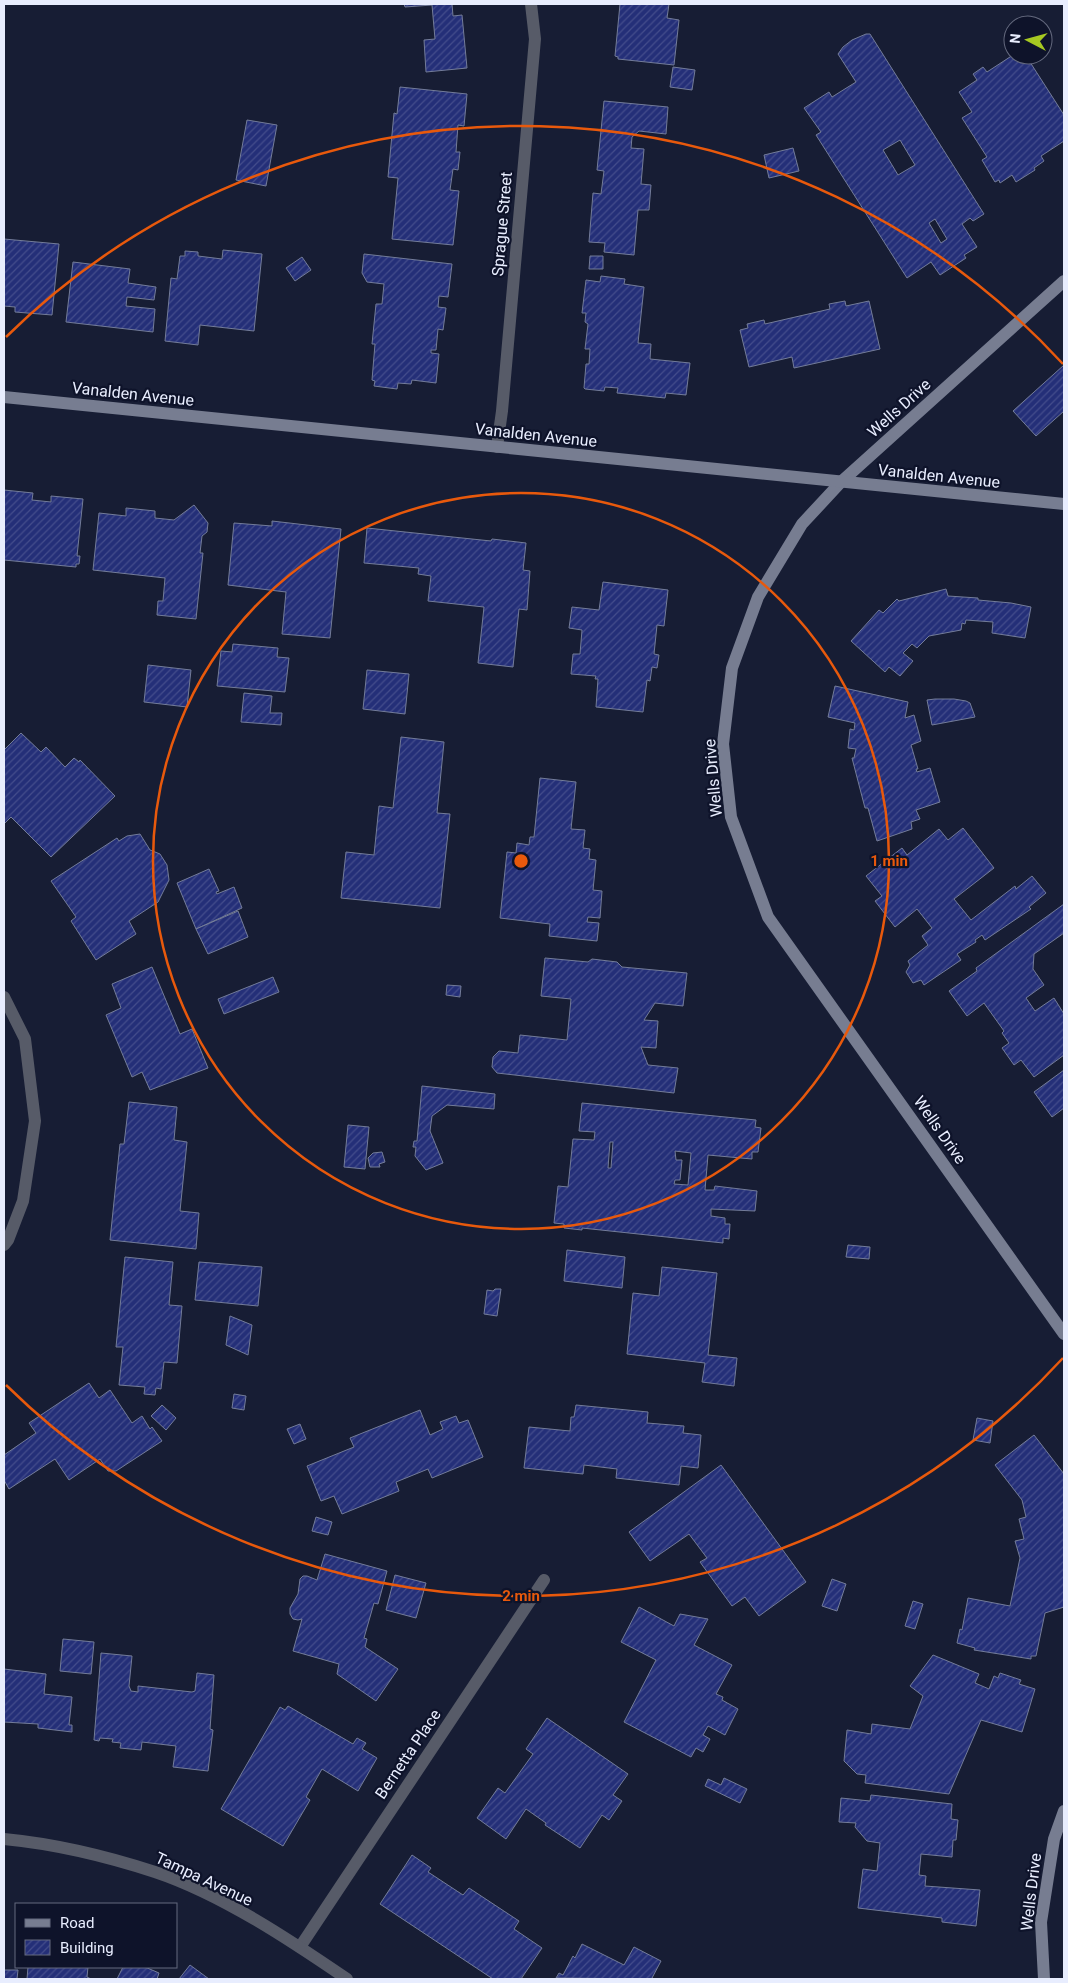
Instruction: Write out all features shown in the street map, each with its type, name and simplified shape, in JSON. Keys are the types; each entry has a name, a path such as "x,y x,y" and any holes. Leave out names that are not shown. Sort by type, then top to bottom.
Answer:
{"main road":[{"name":"Wells Drive","path":"1064,281 841,482 802,524 758,597 732,668 723,744 731,817 768,917 1064,1334"},
{"name":"Vanalden Avenue","path":"4,397 1064,504"},
{"name":"Wells Drive","path":"1044,1979 1041,1922 1054,1839 1064,1811"}],"street":[{"name":"Sprague Street","path":"497,447 502,411 534,39 531,4"},
{"path":"4,997 25,1039 35,1121 23,1202 8,1240 4,1245"},
{"name":"Bernetta Place","path":"300,1947 544,1580"},
{"name":"Tampa Avenue","path":"4,1839 46,1843 157,1873 216,1899 300,1947 347,1979"}],"building":[{"path":"404,4 452,4 453,16 462,15 467,68 426,72 424,40 435,39 432,5 405,7"},
{"path":"620,4 669,4 667,18 679,20 674,65 618,59 615,56"},
{"path":"870,34 984,214 973,221 970,218 962,224 977,247 964,255 966,258 940,275 931,262 907,278 816,135 821,132 804,108 829,92 832,97 856,82 838,54 852,40","holes":["900,140 915,165 898,175 883,150","935,219 947,239 941,243 929,223"]},
{"path":"1003,62 1003,65 1032,65 1064,115 1064,141 1041,156 1044,161 1034,168 1035,170 1016,182 1012,175 1000,183 999,180 995,182 982,160 987,157 962,118 972,112 959,92 977,80 973,74 983,67 987,72"},
{"path":"673,67 695,70 692,90 670,87"},
{"path":"400,87 467,94 464,126 458,125 456,152 460,152 458,170 453,169 450,190 459,191 453,245 392,239 398,178 388,177 394,113 397,114"},
{"path":"604,101 668,107 666,134 639,131 632,137 631,148 644,149 641,184 651,185 649,210 638,210 634,255 604,252 605,243 589,242 593,193 601,194 604,171 597,170"},
{"path":"247,120 277,125 266,186 236,180"},
{"path":"793,148 799,171 769,178 764,155"},
{"path":"4,239 59,244 52,315 15,312 15,307 4,306"},
{"path":"223,250 262,254 254,331 200,325 198,345 165,341 171,278 177,279 180,256 185,256 185,251 198,252 198,256 222,259"},
{"path":"364,254 452,264 448,297 439,296 438,307 446,308 443,330 438,329 436,350 431,350 431,353 439,354 436,383 412,380 411,384 398,383 397,389 374,386 375,381 372,380 375,344 372,344 376,304 382,304 384,284 367,282 362,273"},
{"path":"590,256 603,256 603,269 589,269"},
{"path":"302,257 311,270 295,281 286,268"},
{"path":"73,262 130,269 128,283 156,287 154,300 127,297 126,306 155,309 153,332 66,322"},
{"path":"601,276 625,279 624,284 644,287 638,343 651,344 650,359 690,363 686,395 666,393 665,398 617,393 618,388 605,387 604,391 584,388 586,364 589,364 590,349 585,349 588,324 585,322 586,313 582,313 586,280 600,282"},
{"path":"845,301 846,306 869,301 880,349 794,368 792,357 749,367 740,330 748,328 747,324 764,320 765,324 830,309 829,304"},
{"path":"1064,365 1064,411 1036,436 1013,411"},
{"path":"4,490 33,493 32,500 51,502 51,496 83,499 77,556 80,556 79,564 76,564 76,567 4,560"},
{"path":"194,505 208,523 207,532 202,536 200,553 203,553 196,619 157,615 158,601 163,601 165,578 93,570 99,513 126,516 126,508 155,511 155,518 174,520"},
{"path":"272,521 341,529 330,638 282,634 286,592 228,585 234,523 272,526"},
{"path":"367,528 526,543 523,570 530,571 527,610 519,609 513,667 478,663 484,607 428,601 431,576 418,574 419,568 364,563"},
{"path":"603,582 668,590 664,626 657,625 654,654 659,655 657,668 652,667 650,681 647,680 643,712 596,707 598,679 595,679 596,676 571,674 573,654 580,654 582,630 569,628 572,607 599,610"},
{"path":"946,589 948,596 978,598 978,600 1031,607 1025,638 992,633 993,622 966,620 965,624 962,623 961,630 929,636 917,648 912,644 903,653 913,661 900,676 889,667 885,672 851,641 879,610 883,613 897,599 899,601"},
{"path":"233,644 278,648 277,657 289,658 285,692 217,686 221,651 232,652"},
{"path":"148,665 191,670 187,707 144,702"},
{"path":"367,670 409,674 405,714 363,709"},
{"path":"835,686 908,702 905,718 914,715 921,741 911,745 918,769 916,769 917,772 930,768 940,802 916,810 920,819 911,822 912,829 877,841 868,808 865,808 852,758 854,758 856,749 848,748 850,729 854,730 855,723 828,717"},
{"path":"244,693 272,696 270,713 282,713 281,725 241,722"},
{"path":"927,700 966,701 970,703 975,717 932,725"},
{"path":"21,733 41,752 46,747 65,767 74,758 79,762 80,760 115,796 51,857 11,817 4,824 4,750"},
{"path":"401,737 444,742 437,813 450,814 440,908 341,898 346,852 374,855 379,806 393,808"},
{"path":"540,778 576,782 571,829 585,830 583,848 590,849 589,859 596,860 593,890 602,891 600,918 588,917 587,922 599,923 597,941 549,936 550,924 500,918 507,852 516,853 517,843 529,845 530,837 534,837"},
{"path":"963,828 994,868 954,899 971,920 1015,886 1016,889 1032,876 1046,893 1029,907 1031,909 985,940 982,935 975,940 976,942 957,954 961,960 924,985 921,980 913,983 906,972 910,965 908,961 928,945 922,936 932,928 917,909 895,927 875,901 882,896 866,876 902,848 907,855 939,829 948,840"},
{"path":"140,834 150,850 160,854 167,865 169,880 158,902 129,921 136,934 96,960 71,921 76,917 51,881 117,838 119,841 127,836"},
{"path":"209,869 219,891 216,892 217,894 234,887 242,908 196,929 177,883"},
{"path":"1064,904 1064,933 1034,954 1033,969 1044,985 1026,998 1035,1011 1054,998 1064,1014 1064,1055 1034,1077 1021,1060 1014,1065 1002,1048 1009,1043 1002,1033 1004,1031 984,1003 967,1016 949,991 977,971 976,968"},
{"path":"238,911 248,937 208,954 196,929"},
{"path":"545,958 588,962 592,959 617,962 622,967 687,973 683,1006 655,1003 644,1020 658,1021 656,1048 641,1047 648,1065 678,1068 674,1093 497,1073 492,1067 493,1057 499,1051 518,1053 520,1035 567,1040 571,999 541,996"},
{"path":"152,967 180,1034 192,1029 208,1068 150,1090 142,1072 132,1077 106,1015 121,1008 112,984"},
{"path":"273,977 279,992 224,1014 218,999"},
{"path":"447,985 461,986 460,997 446,995"},
{"path":"1064,1070 1064,1108 1052,1117 1034,1092"},
{"path":"422,1086 495,1094 494,1109 447,1105 432,1116 430,1131 443,1163 426,1170 415,1156 416,1147 413,1147 414,1141 417,1141"},
{"path":"129,1102 177,1107 174,1140 187,1142 180,1211 199,1213 196,1249 110,1240 120,1144 124,1144"},
{"path":"582,1103 756,1120 755,1127 761,1128 758,1152 752,1152 752,1159 708,1155 705,1190 714,1190 715,1186 757,1191 755,1211 711,1209 711,1216 725,1218 725,1224 730,1224 729,1239 723,1238 723,1243 582,1228 582,1230 564,1228 564,1224 554,1223 558,1186 568,1187 573,1139 594,1140 595,1132 579,1131","holes":["610,1142 613,1142 611,1168 608,1168","675,1151 691,1153 688,1185 674,1184 675,1180 680,1180 682,1160 676,1160"]},
{"path":"348,1125 369,1127 365,1169 344,1167"},
{"path":"382,1152 385,1162 379,1164 380,1167 370,1167 368,1158 373,1153"},
{"path":"848,1245 870,1247 869,1259 846,1257"},
{"path":"567,1250 625,1257 622,1288 564,1281"},
{"path":"125,1257 173,1262 169,1305 182,1306 177,1363 164,1362 161,1389 156,1388 155,1395 144,1394 145,1387 119,1385 123,1347 116,1347"},
{"path":"199,1262 262,1267 258,1306 195,1300"},
{"path":"662,1267 717,1273 708,1355 737,1358 734,1386 702,1382 705,1363 627,1354 633,1293 659,1296"},
{"path":"501,1289 497,1316 484,1314 487,1290 493,1291"},
{"path":"230,1316 252,1325 248,1355 226,1345"},
{"path":"89,1383 99,1398 110,1390 132,1423 142,1416 150,1429 152,1427 162,1441 116,1471 108,1471 100,1459 69,1480 55,1459 9,1489 4,1480 4,1455 36,1433 29,1423"},
{"path":"234,1394 246,1396 244,1410 232,1408"},
{"path":"162,1405 176,1418 166,1430 151,1416"},
{"path":"576,1405 648,1412 647,1423 684,1426 683,1433 701,1435 698,1468 681,1466 679,1485 616,1478 617,1469 584,1465 583,1474 524,1468 529,1427 570,1431 571,1417 574,1417"},
{"path":"420,1410 430,1435 443,1429 440,1422 456,1416 459,1423 468,1420 483,1457 432,1478 428,1469 396,1482 399,1491 342,1514 334,1496 321,1501 307,1466 354,1447 350,1438"},
{"path":"977,1418 993,1421 990,1443 973,1440"},
{"path":"300,1424 306,1439 294,1444 287,1429"},
{"path":"1034,1435 1064,1474 1064,1607 1045,1613 1036,1656 1031,1656 1031,1659 974,1650 975,1648 957,1643 960,1629 962,1630 968,1598 1010,1606 1020,1558 1015,1541 1024,1539 1019,1519 1026,1517 1022,1500 995,1465"},
{"path":"721,1465 806,1582 759,1616 745,1597 732,1606 700,1562 707,1558 689,1534 650,1561 629,1532"},
{"path":"316,1517 332,1522 328,1535 312,1531"},
{"path":"325,1554 387,1571 378,1604 374,1603 364,1638 367,1639 365,1647 398,1669 376,1701 337,1674 339,1664 293,1651 302,1619 293,1619 290,1614 290,1608 298,1594 300,1579 303,1576 307,1576 317,1580"},
{"path":"395,1575 426,1583 416,1618 386,1610"},
{"path":"832,1579 846,1584 837,1611 822,1606"},
{"path":"913,1601 923,1604 915,1629 905,1626"},
{"path":"639,1607 674,1626 680,1614 708,1619 694,1645 732,1665 716,1694 723,1697 722,1700 738,1709 725,1735 708,1726 703,1735 710,1739 703,1752 696,1748 691,1757 624,1722 656,1660 621,1642"},
{"path":"63,1639 94,1642 91,1674 60,1671"},
{"path":"101,1653 132,1656 129,1686 131,1691 138,1692 138,1686 192,1692 195,1691 197,1673 214,1675 210,1729 213,1730 208,1771 173,1767 176,1746 142,1742 141,1750 120,1748 121,1743 112,1742 113,1739 100,1738 99,1741 94,1740"},
{"path":"933,1655 979,1674 975,1683 989,1689 994,1676 998,1678 1000,1673 1021,1680 1019,1684 1035,1689 1022,1732 981,1720 949,1794 865,1783 866,1775 857,1774 844,1761 847,1730 871,1734 872,1724 910,1729 923,1696 910,1686"},
{"path":"4,1669 46,1674 44,1694 72,1697 69,1725 72,1725 72,1732 38,1728 38,1724 4,1722"},
{"path":"288,1706 353,1744 357,1738 366,1743 362,1749 377,1758 358,1791 322,1769 306,1797 310,1800 283,1846 221,1809 280,1707 285,1710"},
{"path":"547,1718 628,1774 613,1795 622,1801 609,1820 602,1815 580,1848 545,1825 546,1823 526,1809 506,1839 477,1818 498,1788 505,1793 533,1754 526,1749"},
{"path":"724,1778 747,1789 740,1803 705,1786 708,1779 721,1785"},
{"path":"871,1795 952,1804 951,1819 958,1820 956,1840 953,1840 952,1857 921,1854 919,1875 926,1876 925,1886 980,1890 976,1926 942,1922 942,1918 858,1908 863,1869 877,1871 880,1843 867,1841 855,1827 856,1823 839,1822 841,1798 870,1801"},
{"path":"412,1855 431,1868 428,1872 463,1895 469,1888 519,1921 514,1929 542,1948 521,1979 493,1979 380,1904"},
{"path":"582,1944 624,1965 634,1947 661,1961 652,1978 655,1979 556,1978 559,1973 563,1975"},
{"path":"190,1965 209,1979 179,1979"},
{"path":"28,1968 88,1968 87,1977 91,1979 27,1979"},
{"path":"122,1968 147,1968 159,1973 157,1979 117,1979"},
{"path":"4,1970 18,1970 17,1979 4,1979"}]}
